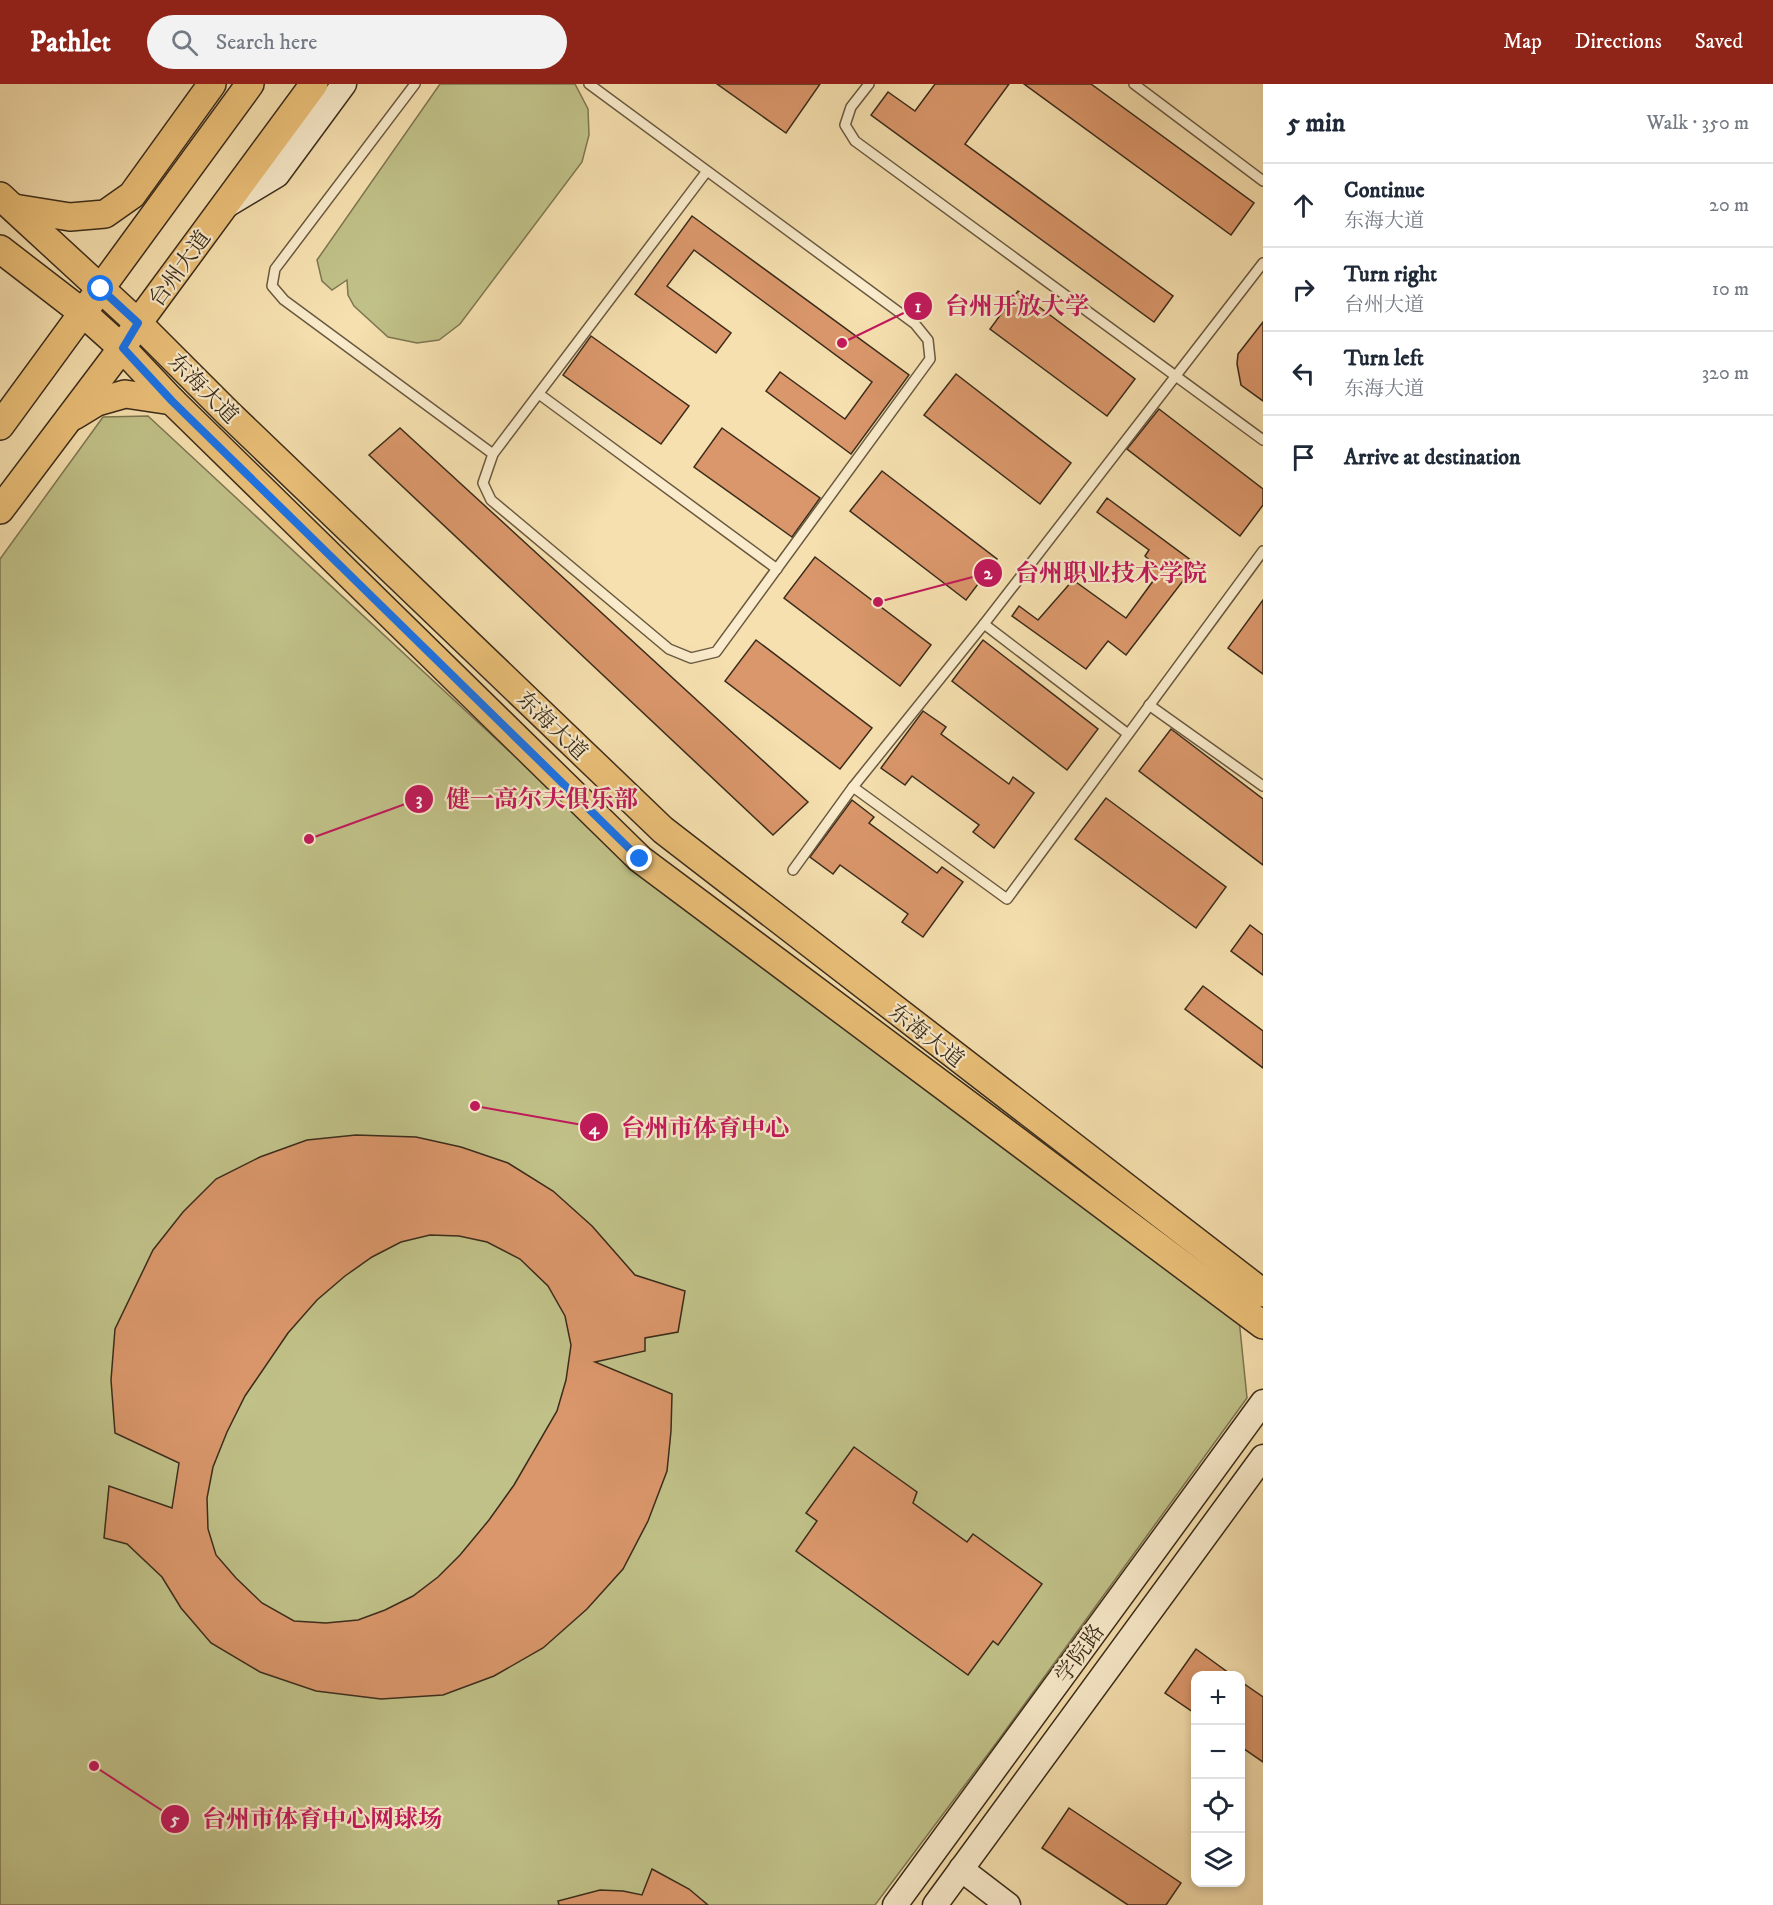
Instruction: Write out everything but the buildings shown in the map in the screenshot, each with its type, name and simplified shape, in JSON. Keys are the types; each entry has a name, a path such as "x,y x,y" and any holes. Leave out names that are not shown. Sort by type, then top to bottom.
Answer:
{"main road":[{"path":"7,202 70,217 105,214 132,195 212,84"},
{"path":"0,426 250,84"},
{"name":"台州大道","path":"0,510 123,348 138,323 314,84"},
{"path":"225,206 277,175 344,84"},
{"path":"0,233 10,223 12,213 7,202"},
{"name":"东海大道","path":"7,202 138,323 663,830 1263,1293"},
{"name":"东海大道","path":"0,249 83,313 123,348 172,401 640,859 1263,1325"},
{"path":"66,421 97,402 125,394 172,401"},
{"name":"学院路","path":"895,1905 1263,1402"},
{"name":"学院路","path":"935,1905 1263,1457"},
{"path":"961,1869 1008,1905"}],"lane":[{"path":"415,84 275,270 272,286 284,300 493,454"},
{"path":"589,84 915,324 928,340 930,360 716,652 691,658 669,649 490,500 483,483 493,454 706,171"},
{"path":"868,84 851,107 845,125 855,141 1263,440"},
{"path":"1134,84 1263,181"},
{"path":"793,870 854,787 984,624 1263,263"},
{"path":"539,394 777,569"},
{"path":"854,787 1007,899 1263,551"},
{"path":"984,624 1128,734"},
{"path":"1149,705 1263,786"}],"green space":[{"path":"440,84 575,84 588,109 589,135 582,162 460,324 439,340 417,343 388,337 354,306 348,295 347,280 332,290 322,281 317,260"},
{"path":"148,416 662,893 1239,1319 1247,1398 997,1742 875,1905 0,1905 0,559 103,417"}],"place":[{"name":"台州开放大学","path":"842,343"},
{"name":"台州职业技术学院","path":"878,602"},
{"name":"健一高尔夫俱乐部","path":"309,839"},
{"name":"台州市体育中心","path":"475,1106"},
{"name":"台州市体育中心网球场","path":"94,1766"}],"route":[{"path":"101,289 138,323 123,348 172,401 640,859"}]}
